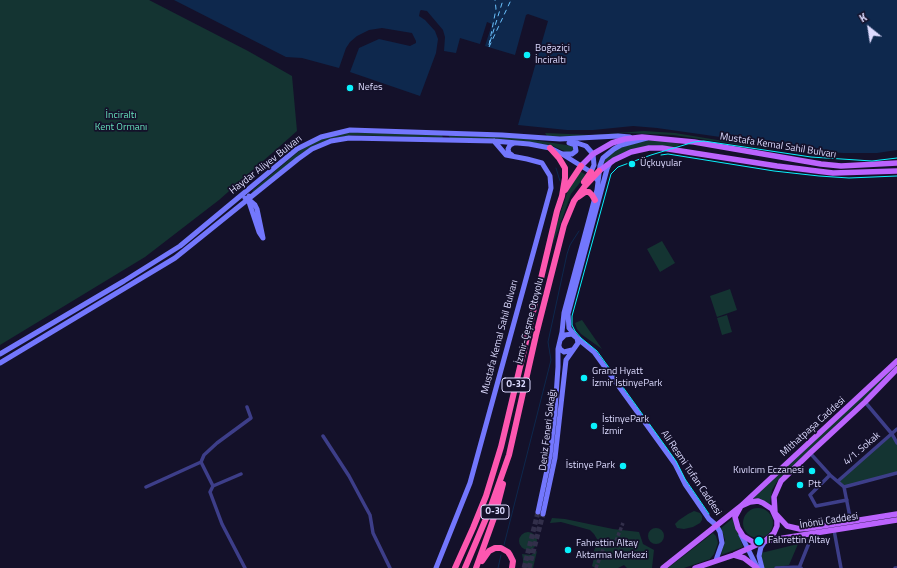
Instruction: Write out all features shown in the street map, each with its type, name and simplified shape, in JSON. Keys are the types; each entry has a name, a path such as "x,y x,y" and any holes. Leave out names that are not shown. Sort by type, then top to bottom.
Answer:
{"highway":[{"path":"550,148 565,168 562,196"},
{"name":"Mustafa Kemal Sahil Bulvarı","path":"562,196 581,166"},
{"name":"İzmir-Çeşme Otoyolu","path":"465,568 490,509 509,456 536,335 564,225 576,192 595,172"},
{"path":"574,200 581,194 587,192 597,200"},
{"name":"İzmir-Çeşme Otoyolu","path":"454,568 486,496 501,447 562,196"},
{"name":"O-30","path":"477,568 494,515 509,456"},
{"path":"477,568 487,553 492,549 498,548 504,549 510,555 513,561 512,568"}],"main road":[{"name":"Haydar Aliyev Bulvarı","path":"0,354 124,281 180,246 297,149 328,134 350,130 502,135 560,139 618,136 634,137"},
{"name":"Mustafa Kemal Sahil Bulvarı","path":"581,166 593,154 612,144 634,137 694,142 820,164 841,166 897,163"},
{"name":"Haydar Aliyev Bulvarı","path":"0,363 176,258 203,234 298,159 312,149 331,141 349,138 494,141 529,144 550,148 581,166 595,172"},
{"path":"595,172 603,158 614,148 650,138"},
{"path":"560,139 573,144 576,148 575,152 572,154 562,154"},
{"path":"560,139 580,143 586,146 593,154 595,172 598,181 597,200"},
{"name":"Mustafa Kemal Sahil Bulvarı","path":"436,568 470,483 551,188 550,176 542,163 504,153 494,141"},
{"path":"512,156 508,149 510,145 514,143"},
{"name":"Mustafa Kemal Sahil Bulvarı","path":"595,172 631,152 662,148 833,173 897,172"},
{"path":"577,338 569,328 568,314 597,200 607,169 611,162"},
{"path":"236,199 242,197 248,199 257,209 263,238 259,232 248,199 250,191 276,167"},
{"name":"Deniz Feneri Sokağı","path":"577,338 578,342 566,360 555,458 540,513 550,456 556,404 559,343 564,313 597,200"},
{"path":"199,229 203,234"},
{"path":"67,314 70,320"},
{"path":"572,350 568,352 562,351 559,343 562,337 567,334 572,334 577,338"},
{"name":"Ali Resmi Tufan Caddesi","path":"577,338 594,352 675,464 685,484 708,519 716,526"},
{"name":"Mithatpaşa Caddesi","path":"716,526 741,506 897,361"},
{"name":"Mithatpaşa Caddesi","path":"775,513 774,496 781,481 865,402 897,369"},
{"path":"757,568 740,532 736,517 741,506 750,502 758,501 767,505 775,513 777,520 777,526 773,534 761,547 759,556 762,568"},
{"name":"İnönü Caddesi","path":"775,513 787,526 800,529 897,514"},
{"name":"İnönü Caddesi","path":"765,541 897,520"},
{"path":"662,568 716,526 720,532 722,543 716,560"},
{"path":"740,532 748,540 753,542 765,541"},
{"path":"695,568 734,555 765,541"},
{"path":"734,555 744,558 757,568"}],"street":[{"path":"865,402 892,434 897,443"},
{"path":"146,487 201,462 204,455 217,443 251,418 247,407"},
{"name":"4/1. Sokak","path":"838,481 897,429"},
{"path":"323,436 349,476 370,515 373,533 390,568"},
{"path":"810,453 830,475 844,487 850,522"},
{"path":"201,462 213,486"},
{"path":"844,487 897,472"},
{"path":"241,474 213,486 210,492 222,524 245,568"},
{"path":"830,475 810,495 816,506 847,500"},
{"path":"834,530 841,568"},
{"path":"776,568 800,568 813,533"}],"green space":[{"name":"İnciraltı Kent Ormanı","path":"0,0 149,0 248,51 292,76 297,131 219,200 145,257 0,345"},
{"path":"644,131 675,133 796,153 673,135 627,133 575,137 547,136 545,133 592,135"},
{"path":"352,132 442,135 443,138 352,135 330,139 303,152 252,194 253,190 299,151 313,142 329,136"},
{"path":"448,135 520,138 573,146 575,149 571,154 553,146 529,142 503,139 450,138"},
{"path":"648,140 666,141 680,144 676,147 653,145 633,149 618,155 604,164 606,158 611,153 621,147"},
{"path":"580,171 586,175 571,194 553,244 555,230 568,190"},
{"path":"662,241 675,263 660,272 647,249"},
{"path":"730,289 737,310 717,317 710,296"},
{"path":"727,315 732,332 722,335 717,318"},
{"path":"582,320 602,349 581,334 577,329 575,323"},
{"path":"897,363 897,367 778,480 772,490 770,504 753,498"},
{"path":"892,434 897,443 897,473 844,487 838,481"},
{"path":"758,508 764,509 772,517 772,529 764,537 758,538 752,537 744,529 743,523 744,517 752,509"},
{"path":"694,511 700,513 702,516 700,523 693,527 684,529 677,528 675,524 679,520"},
{"path":"552,518 639,532 643,544 654,550 652,568 627,568 624,565 618,568 595,568 592,566 595,554 593,553 597,543 597,539 594,534 590,530 561,522 550,523"},
{"path":"733,518 743,547 721,555 725,540 721,528"},
{"path":"653,528 659,528 664,533 662,542 659,544 653,544 648,539 648,533"},
{"path":"528,532 532,533 536,537 536,545 532,549 528,550 524,549 520,545 519,541 520,537 524,533"},
{"path":"713,533 716,536 718,543 714,554 710,559 684,568 668,568"},
{"path":"798,544 789,565 764,568 761,553"},
{"path":"537,551 533,568 523,568 522,554 531,555"}],"water":[{"path":"174,0 897,0 897,150 877,153 819,151 657,128 633,126 593,130 567,130 518,125 548,21 528,14 526,15 515,55 485,46 492,24 487,22 480,44 460,38 456,53 444,51 445,37 443,30 427,11 421,10 419,16 435,31 438,39 436,53 420,96 350,72 359,48 379,39 410,46 416,43 412,33 382,28 369,30 357,36 350,42 346,48 339,68 302,58 286,57"}],"waterway":[{"path":"556,168 560,181"},
{"path":"504,545 551,360 548,342 567,254 570,245 579,231"},
{"path":"498,568 501,555"}],"ferry route":[{"path":"489,45 496,9 495,0"},
{"path":"490,42 503,0"},
{"path":"489,47 511,0"}],"tunnel":[{"path":"524,568 538,512"},
{"path":"529,568 543,514"},
{"path":"614,546 623,523"},
{"path":"596,568 605,544"}],"tram line":[{"path":"709,514 685,479 676,461 597,351 581,338 572,325 572,316 611,174 618,167 651,155 694,142 704,141 811,157 872,161 897,158"},
{"path":"661,155 668,154 774,171 819,176 849,178 897,176"}],"place":[{"name":"Boğaziçi İnciraltı","path":"527,55"},
{"name":"Nefes","path":"350,88"},
{"name":"Üçkuyular","path":"632,164"},
{"name":"Grand Hyatt İzmir İstinyePark","path":"584,378"},
{"name":"İstinyePark İzmir","path":"594,426"},
{"name":"İstinye Park","path":"623,466"},
{"name":"Kıvılcım Eczanesi","path":"812,471"},
{"name":"Ptt","path":"800,485"},
{"name":"Fahrettin Altay","path":"759,541"},
{"name":"Fahrettin Altay Aktarma Merkezi","path":"568,550"}]}
